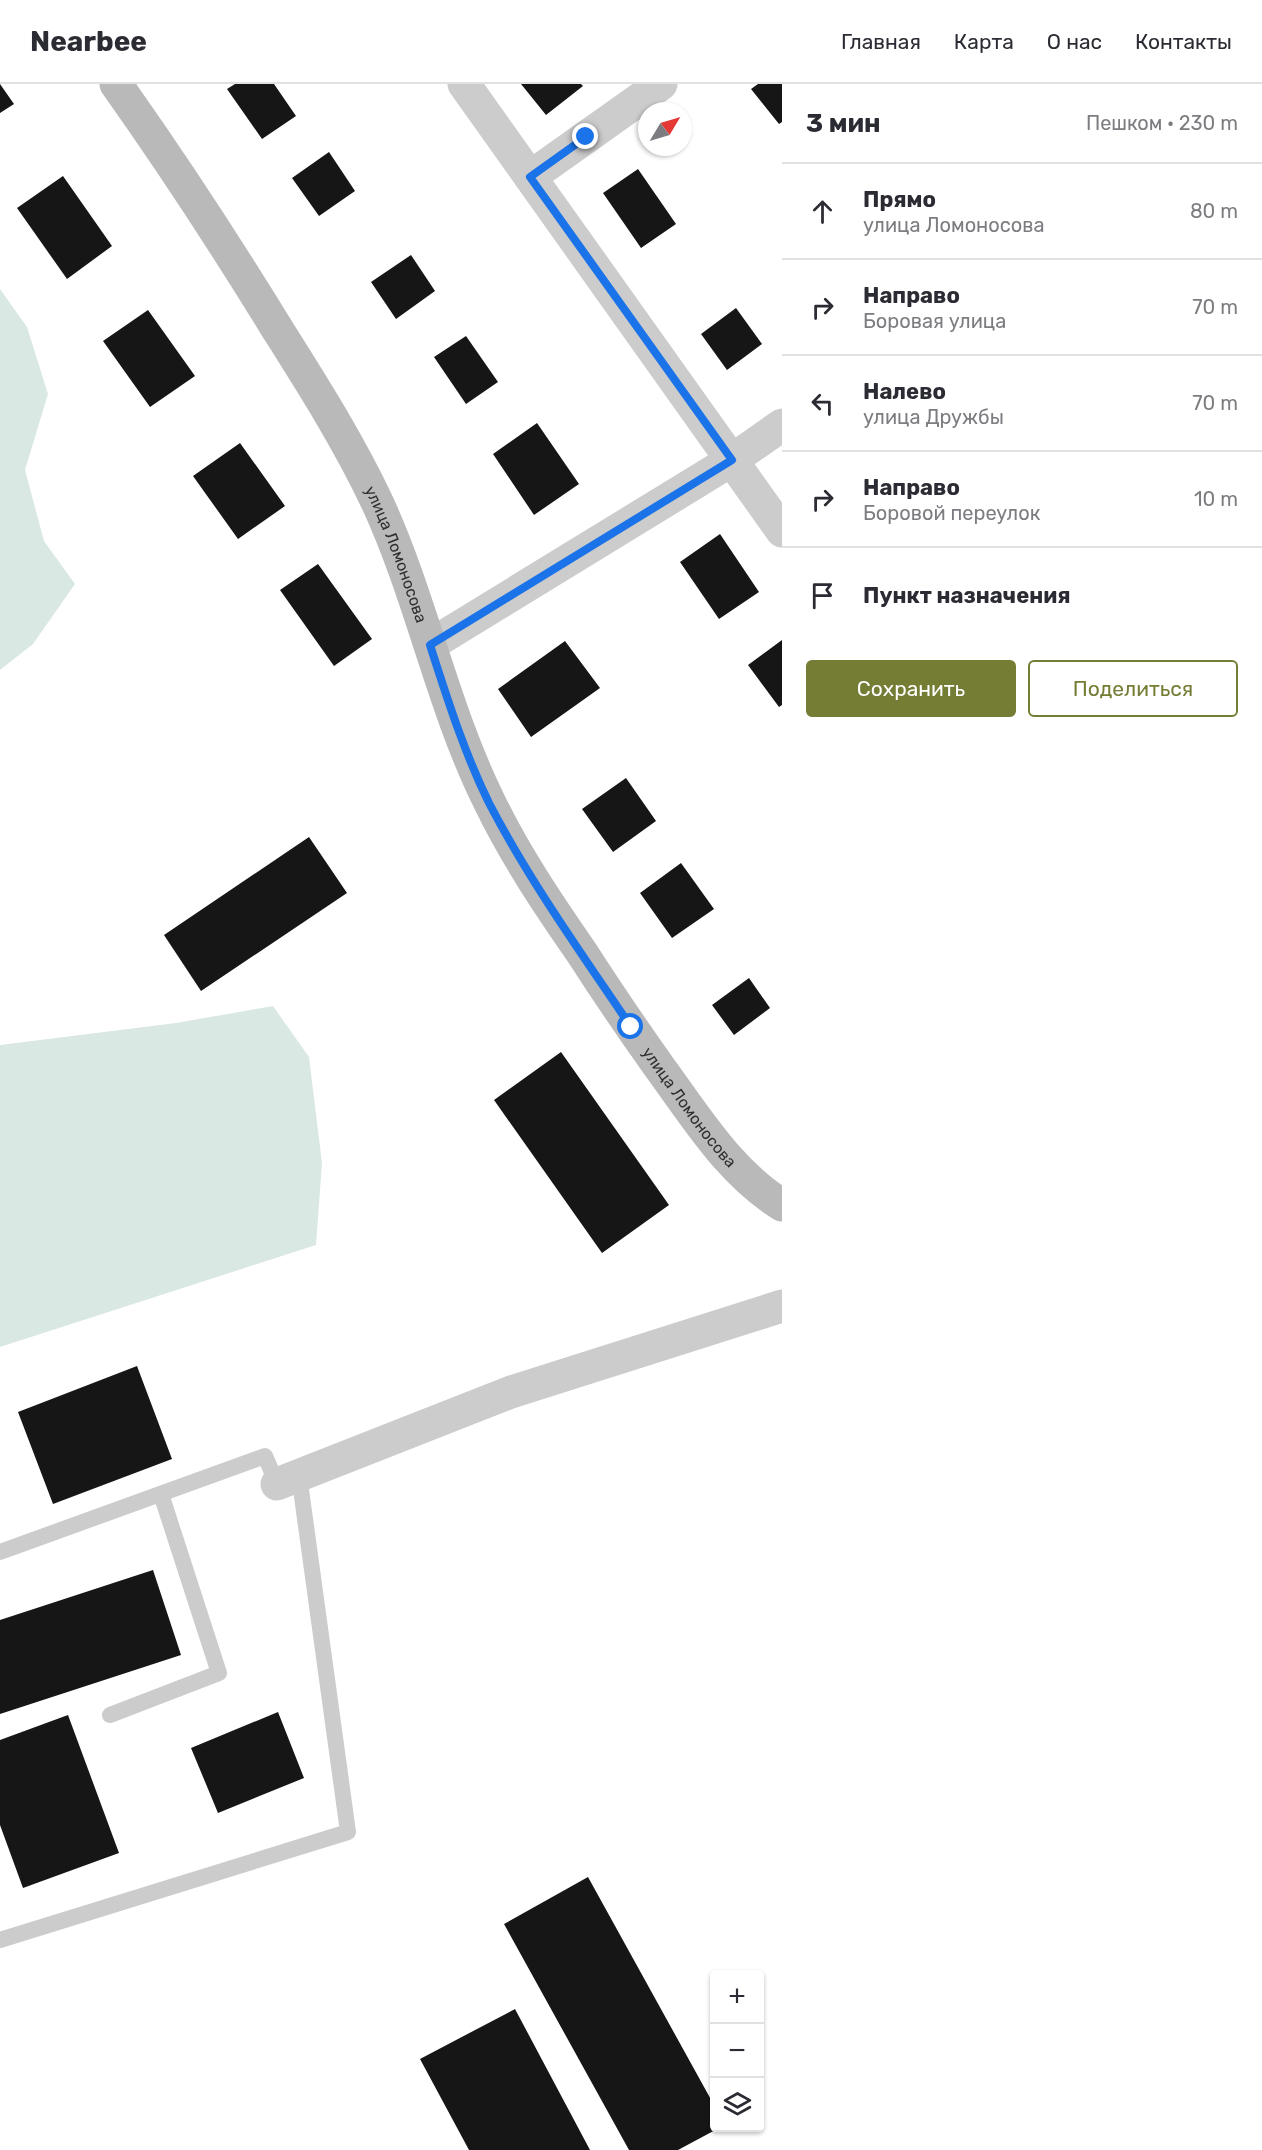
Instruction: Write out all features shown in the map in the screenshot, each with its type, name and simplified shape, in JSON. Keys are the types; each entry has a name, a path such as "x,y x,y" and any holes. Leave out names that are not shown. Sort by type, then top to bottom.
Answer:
{"street":[{"name":"улица Ломоносова","path":"116,84 162,149 324,404 378,505 430,645 457,729 489,802 533,881 644,1045 720,1150 766,1195 782,1205"},
{"path":"464,84 782,531"},
{"path":"530,177 661,84"},
{"path":"430,645 732,460 782,425"},
{"path":"288,1480 511,1392 782,1306"}],"lane":[{"path":"0,1552 265,1456 288,1480 348,1832 0,1940"},
{"path":"110,1715 219,1673 161,1494"}],"shaded area":[{"path":"0,289 27,327 48,394 25,470 44,541 75,584 33,644 0,670"},
{"path":"273,1006 309,1057 322,1163 316,1245 0,1347 0,1045 176,1023"}],"building":[{"path":"0,84 14,104 0,113"},
{"path":"235,84 274,84 296,116 262,139 227,89"},
{"path":"521,84 581,84 583,86 546,115"},
{"path":"758,84 782,84 782,122 779,124 751,89"},
{"path":"329,152 355,191 319,216 292,178"},
{"path":"638,169 676,224 641,248 603,193"},
{"path":"63,176 112,246 67,279 17,208"},
{"path":"411,255 435,291 396,319 371,282"},
{"path":"736,308 762,344 727,370 701,334"},
{"path":"148,310 195,376 150,407 103,341"},
{"path":"466,336 498,382 466,404 434,357"},
{"path":"537,423 579,484 534,515 493,454"},
{"path":"240,443 285,506 238,539 193,476"},
{"path":"720,534 759,592 719,619 680,562"},
{"path":"318,564 372,639 334,666 280,590"},
{"path":"782,640 782,705 779,707 748,665"},
{"path":"565,641 600,688 531,737 498,689"},
{"path":"626,778 656,821 613,852 582,809"},
{"path":"309,837 347,893 201,991 164,935"},
{"path":"681,863 714,909 672,938 640,893"},
{"path":"749,978 770,1008 734,1035 712,1005"},
{"path":"561,1052 669,1205 602,1253 494,1100"},
{"path":"137,1366 172,1459 53,1504 18,1412"},
{"path":"153,1570 181,1655 0,1714 0,1620"},
{"path":"278,1712 304,1778 218,1813 191,1748"},
{"path":"68,1715 119,1853 23,1888 0,1825 0,1740"},
{"path":"588,1877 710,2098 712,2132 678,2150 629,2150 504,1924"},
{"path":"515,2009 590,2150 469,2150 420,2059"}],"route":[{"path":"586,137 530,177 732,460 430,645 457,729 489,802 533,881 631,1027"}]}
